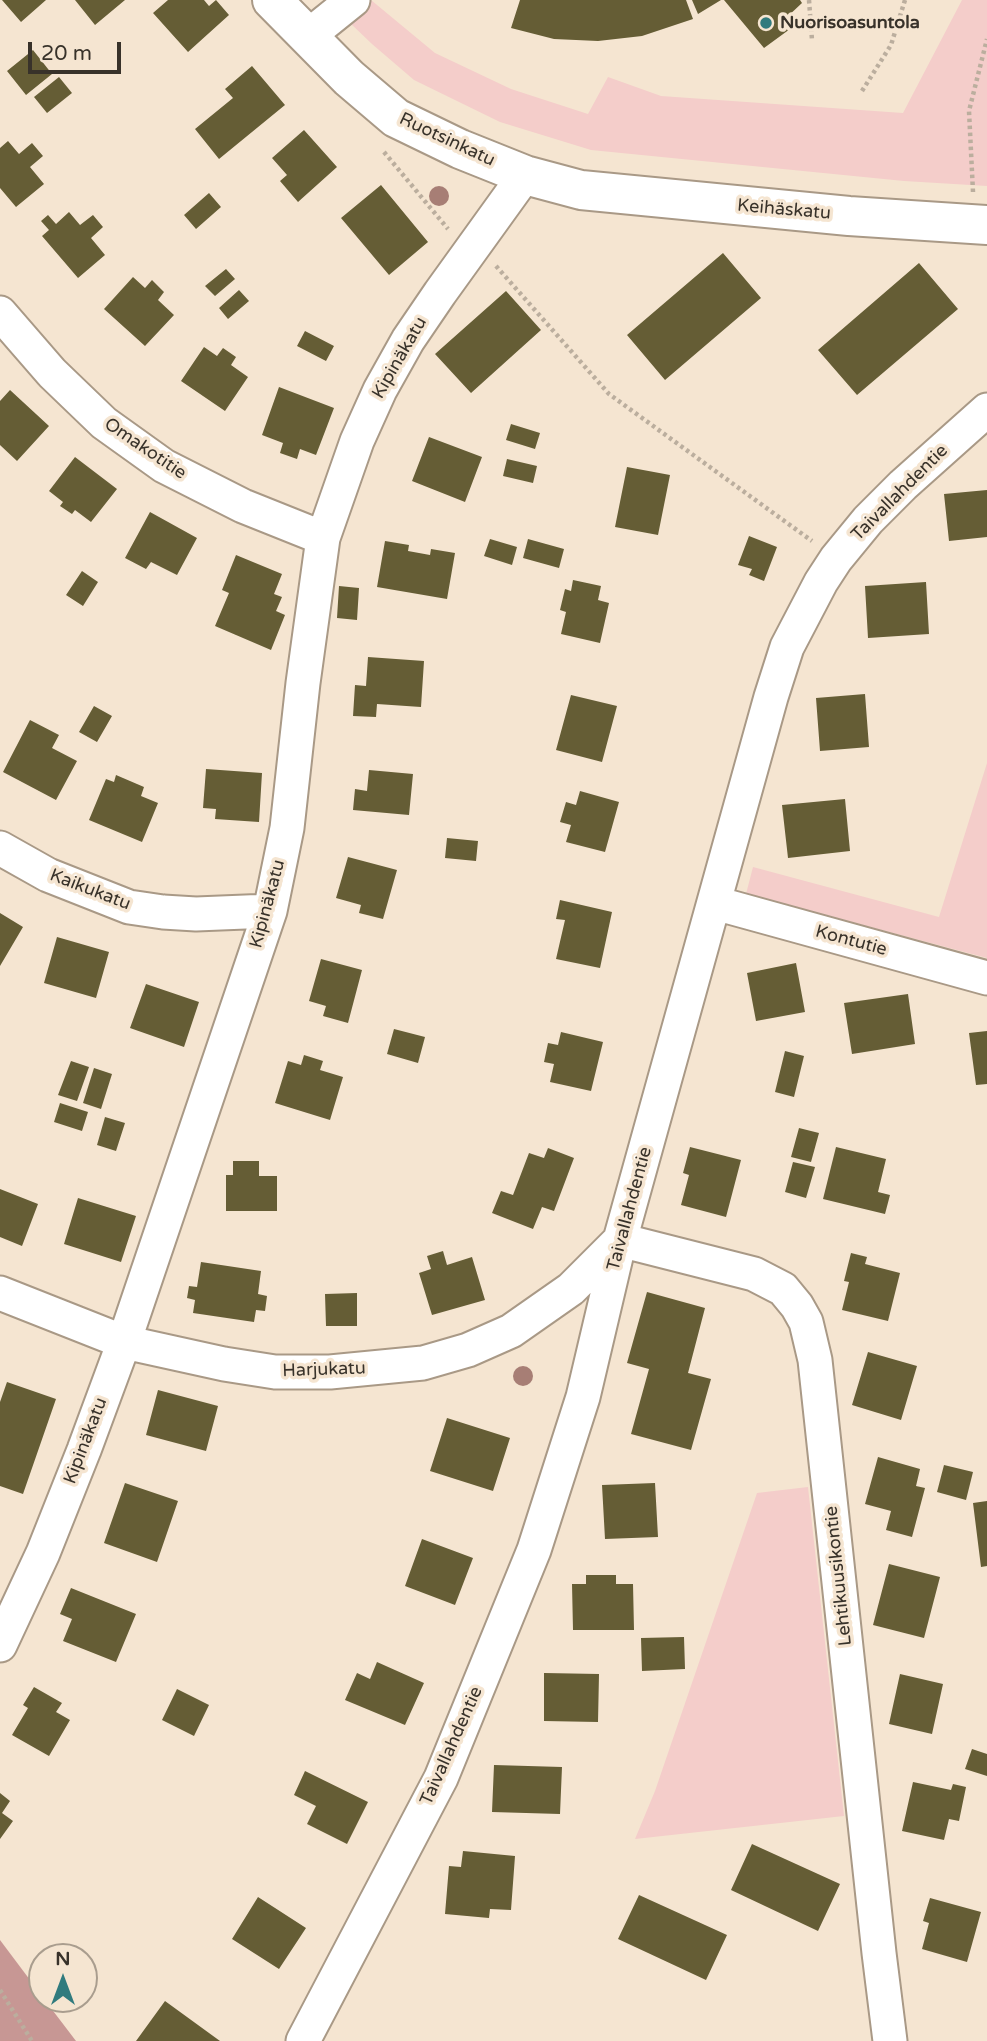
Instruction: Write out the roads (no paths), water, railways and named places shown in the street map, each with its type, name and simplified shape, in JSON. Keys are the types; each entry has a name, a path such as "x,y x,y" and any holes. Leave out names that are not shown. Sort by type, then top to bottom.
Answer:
{"street":[{"name":"Ruotsinkatu","path":"272,0 349,78 396,118 460,149 525,175 581,190"},
{"path":"307,37 354,0"},
{"name":"Kipinäkatu","path":"0,1646 43,1553 124,1342 270,911 287,828 323,538 357,441 380,390 408,340 525,175"},
{"name":"Keihäskatu","path":"581,190 849,216 980,206"},
{"name":"Omakotitie","path":"0,313 52,373 104,423 164,466 243,506 323,538"},
{"name":"Taivallahdentie","path":"303,2040 441,1778 534,1550 583,1397 620,1240 787,647 803,613 836,559 867,520 987,410"},
{"name":"Kaikukatu","path":"0,848 48,875 129,906 196,914 270,911"},
{"name":"Kontutie","path":"715,904 987,978"},
{"name":"Harjukatu","path":"0,1293 124,1342 275,1372 330,1372 423,1363 468,1350 511,1331 571,1289 620,1240"},
{"name":"Lehtikuusikontie","path":"620,1240 754,1274 783,1289 806,1322 815,1360 890,2041"}],"place":[{"name":"Nuorisoasuntola","path":"766,23"}]}
